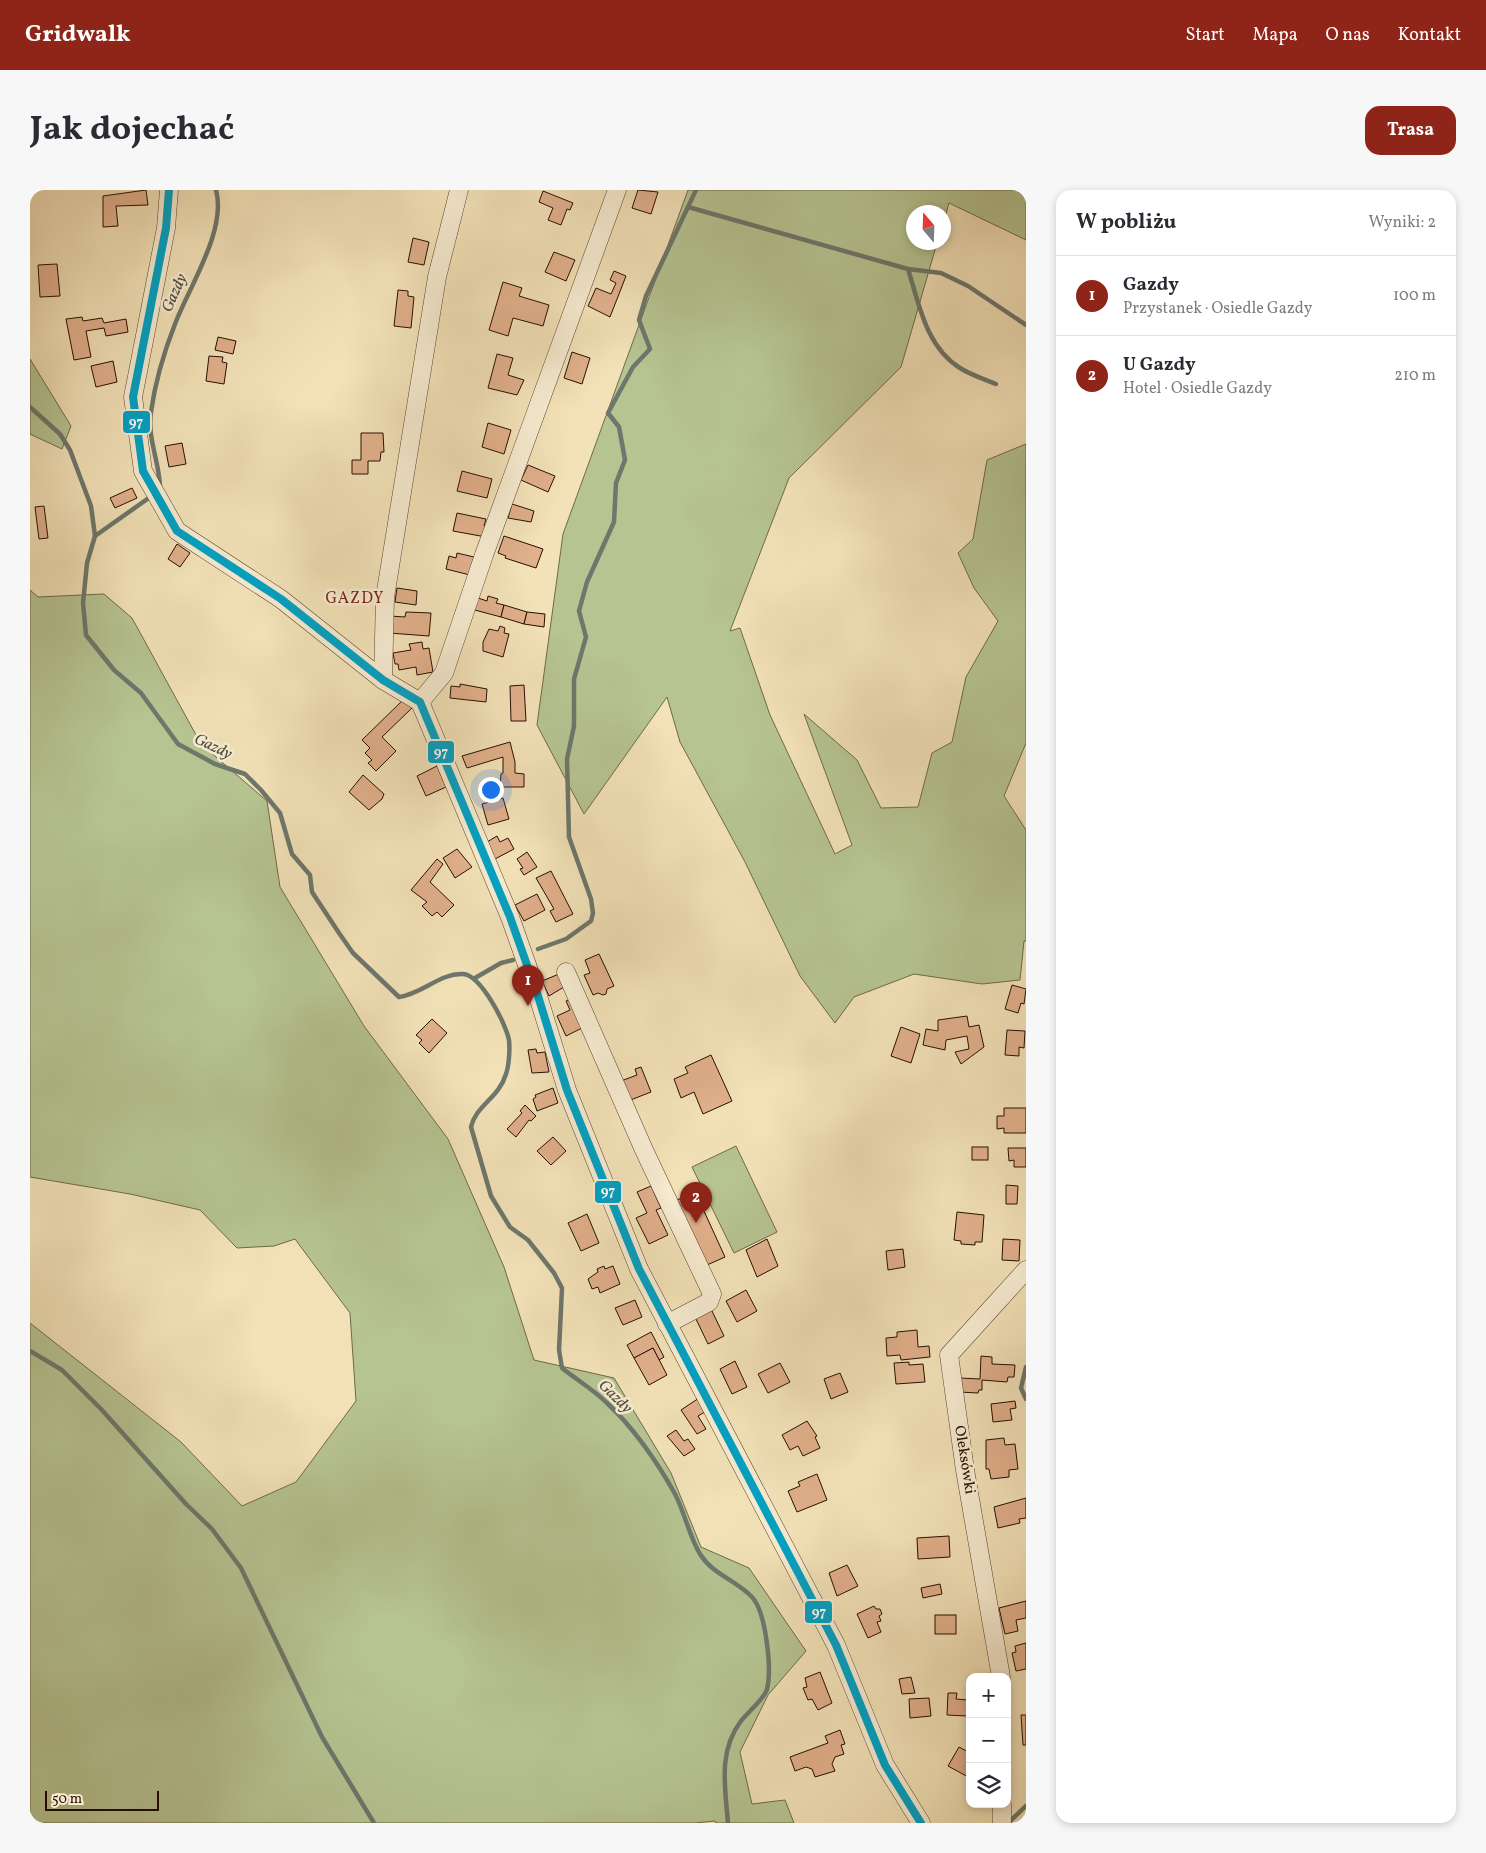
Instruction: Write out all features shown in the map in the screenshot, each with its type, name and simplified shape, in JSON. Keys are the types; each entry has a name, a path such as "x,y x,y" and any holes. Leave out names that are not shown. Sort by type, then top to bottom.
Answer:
{"street":[{"path":"168,190 166,228 133,397 142,471 177,531 281,599 383,680 420,702 510,917 538,996 570,1099 638,1269 836,1645 885,1765 921,1823"},
{"path":"383,680 385,597 437,277 459,190"},
{"path":"420,702 444,673 484,555 616,190"},
{"path":"566,972 644,1150 712,1294 709,1302 667,1324"},
{"name":"Oleksówki","path":"1001,1673 965,1470 949,1355 1026,1270"},
{"path":"1002,1808 1002,1823"}],"green space":[{"path":"688,190 1026,190 1026,240 949,203 948,205 906,205 906,250 935,250 901,367 789,478 730,631 740,628 770,715 835,854 852,845 804,714 857,760 881,808 918,807 932,753 952,742 966,677 998,621 974,588 958,553 973,539 987,460 1026,444 1026,743 1004,796 1026,830 1026,941 1024,941 1020,980 982,984 914,974 854,997 835,1023 800,976 745,862 680,742 667,697 584,814 537,725 563,534"},
{"path":"30,359 71,426 62,449 30,434"},
{"path":"30,590 38,597 104,594 132,618 201,744 267,801 280,887 364,1026 448,1139 504,1267 534,1360 614,1378 671,1473 701,1547 749,1568 806,1651 768,1695 740,1752 752,1804 785,1800 794,1823 716,1823 715,1821 695,1823 30,1823 30,1323 181,1442 242,1506 296,1482 356,1401 350,1313 295,1239 274,1246 237,1248 200,1210 130,1194 30,1177"},
{"path":"736,1146 777,1232 734,1253 692,1167"}],"building":[{"path":"146,190 148,205 116,206 118,226 103,227 103,196"},
{"path":"638,190 658,192 651,214 632,208"},
{"path":"543,191 573,203 570,210 567,209 561,225 548,220 553,208 539,202"},
{"path":"413,238 429,242 424,265 408,262"},
{"path":"554,252 575,260 566,281 545,272"},
{"path":"57,264 60,296 40,297 38,265"},
{"path":"614,271 626,276 610,317 588,306 596,288 611,294 616,283 610,280"},
{"path":"503,282 522,288 519,296 549,305 543,326 513,318 508,336 489,330"},
{"path":"398,290 408,291 408,296 414,297 411,328 394,326"},
{"path":"82,317 83,321 102,318 104,323 126,319 128,332 106,336 104,328 86,331 91,357 74,360 66,319"},
{"path":"218,337 236,341 233,354 215,350"},
{"path":"572,352 590,358 582,384 564,378"},
{"path":"497,354 513,358 508,375 524,380 517,395 488,388"},
{"path":"209,356 223,357 222,362 227,363 224,384 206,381"},
{"path":"113,361 117,382 96,387 91,366"},
{"path":"488,423 511,430 504,454 482,447"},
{"path":"361,433 383,433 384,452 381,452 380,461 368,461 368,474 352,474 352,460 361,460"},
{"path":"182,443 186,464 169,467 165,446"},
{"path":"528,465 555,476 548,492 521,480"},
{"path":"462,471 492,479 487,498 457,491"},
{"path":"132,488 137,498 115,508 110,498"},
{"path":"512,504 534,511 531,522 508,518"},
{"path":"44,506 48,538 39,539 35,507"},
{"path":"457,513 486,519 484,526 489,527 486,537 453,531"},
{"path":"504,536 543,549 536,568 505,558 506,556 498,553"},
{"path":"177,544 190,553 180,567 168,559"},
{"path":"457,553 474,557 470,575 446,569 449,556 456,558"},
{"path":"397,588 417,591 416,605 395,602"},
{"path":"488,596 498,599 496,603 504,605 501,617 471,609 475,597 487,601"},
{"path":"504,605 527,612 524,624 501,617"},
{"path":"406,612 431,613 429,636 389,633 390,616 405,617"},
{"path":"527,612 545,614 544,627 524,624"},
{"path":"500,626 505,628 504,633 509,634 503,657 483,651 483,642 489,629 498,631"},
{"path":"422,642 423,649 429,648 433,672 417,675 416,667 399,670 398,664 395,664 393,653 411,650 409,644"},
{"path":"460,684 487,689 486,702 450,698 451,686 460,687"},
{"path":"524,685 526,721 511,721 510,686"},
{"path":"404,699 413,707 382,737 396,751 376,771 368,763 372,760 365,753 370,748 362,740"},
{"path":"510,742 515,762 515,773 524,774 524,787 500,787 501,774 503,773 503,757 467,768 462,756"},
{"path":"437,766 446,787 426,796 417,776"},
{"path":"363,775 384,794 382,799 369,810 349,792"},
{"path":"503,798 509,819 488,825 482,804"},
{"path":"497,836 500,842 508,838 514,849 493,860 487,842"},
{"path":"457,849 472,867 455,878 443,858"},
{"path":"527,852 537,867 524,875 520,869 523,868 517,859"},
{"path":"437,859 443,864 430,882 454,905 442,917 437,912 432,916 422,906 427,902 411,890"},
{"path":"551,871 573,914 556,922 550,911 554,909 536,878"},
{"path":"537,894 545,910 524,921 515,905"},
{"path":"599,954 614,986 607,989 606,994 598,993 593,995 584,975 590,973 585,960"},
{"path":"559,974 564,987 549,996 542,981"},
{"path":"1012,985 1026,989 1024,1004 1021,1003 1018,1013 1005,1009"},
{"path":"571,999 584,1027 566,1036 557,1016 570,1010 566,1001"},
{"path":"967,1016 969,1027 979,1025 984,1047 961,1064 955,1052 969,1049 967,1036 946,1040 945,1050 923,1045 926,1029 938,1031 938,1020"},
{"path":"432,1019 447,1033 429,1053 419,1043 422,1040 416,1035"},
{"path":"901,1027 920,1034 911,1063 891,1056"},
{"path":"1007,1030 1025,1031 1024,1048 1019,1047 1019,1056 1005,1055"},
{"path":"536,1049 537,1053 545,1052 549,1072 532,1073 528,1050"},
{"path":"711,1055 732,1101 703,1114 694,1092 681,1098 674,1079 688,1073 685,1067"},
{"path":"641,1067 651,1092 628,1101 621,1081 637,1075 635,1069"},
{"path":"553,1088 558,1103 537,1111 533,1099 536,1097 535,1095"},
{"path":"525,1105 536,1116 531,1121 529,1120 516,1137 507,1129 522,1113 520,1111"},
{"path":"1004,1108 1026,1108 1026,1133 1004,1133 1004,1128 997,1129 997,1116 1004,1116"},
{"path":"553,1137 566,1151 551,1165 537,1151"},
{"path":"972,1147 988,1147 988,1160 972,1160"},
{"path":"1008,1148 1026,1148 1026,1167 1014,1167 1014,1160 1009,1161"},
{"path":"1006,1185 1018,1186 1017,1204 1006,1204"},
{"path":"651,1186 661,1208 656,1210 668,1235 649,1244 636,1218 647,1213 637,1192"},
{"path":"690,1194 693,1200 698,1198 725,1257 707,1265 673,1202"},
{"path":"957,1212 984,1215 982,1242 975,1242 975,1245 961,1244 961,1241 954,1240"},
{"path":"587,1214 599,1243 581,1251 568,1223"},
{"path":"767,1239 778,1266 757,1277 746,1250"},
{"path":"1003,1239 1020,1240 1019,1261 1002,1260"},
{"path":"903,1249 905,1267 888,1270 886,1251"},
{"path":"604,1266 605,1269 613,1266 620,1284 600,1293 598,1287 592,1289 588,1279 598,1272 597,1269"},
{"path":"746,1290 757,1311 737,1322 726,1301"},
{"path":"635,1300 642,1317 623,1325 615,1308"},
{"path":"711,1309 724,1336 708,1344 695,1317"},
{"path":"917,1330 918,1347 929,1346 930,1357 901,1360 900,1355 887,1356 886,1338 897,1337 897,1332"},
{"path":"651,1332 664,1357 659,1360 653,1348 634,1358 627,1345"},
{"path":"653,1348 667,1375 649,1385 634,1358"},
{"path":"981,1356 992,1357 992,1364 1015,1365 1014,1377 1008,1377 1007,1382 982,1380 982,1390 979,1390 978,1393 959,1392 960,1378 980,1379"},
{"path":"735,1361 747,1387 732,1394 720,1369"},
{"path":"909,1362 909,1365 923,1364 925,1382 896,1384 894,1363"},
{"path":"780,1363 790,1382 768,1393 758,1374"},
{"path":"840,1373 848,1392 831,1399 824,1379"},
{"path":"702,1396 710,1409 698,1416 706,1429 697,1434 681,1410"},
{"path":"1015,1401 1016,1408 1010,1409 1012,1420 993,1422 991,1404"},
{"path":"807,1421 817,1436 815,1437 820,1448 803,1456 798,1446 790,1450 782,1435"},
{"path":"676,1430 684,1441 688,1439 695,1449 684,1456 667,1436"},
{"path":"1004,1438 1005,1445 1015,1444 1018,1469 1009,1470 1009,1477 991,1479 989,1469 986,1469 986,1440"},
{"path":"817,1474 827,1500 797,1512 788,1491 800,1486 798,1482"},
{"path":"1026,1498 1026,1518 1019,1519 1020,1523 998,1528 994,1507"},
{"path":"949,1536 950,1557 918,1559 917,1538"},
{"path":"847,1565 858,1586 837,1596 829,1573"},
{"path":"940,1584 942,1594 923,1598 921,1588"},
{"path":"1026,1601 1026,1618 1016,1620 1018,1631 1005,1634 999,1608"},
{"path":"874,1606 876,1609 880,1609 882,1614 879,1616 881,1621 877,1622 881,1632 868,1638 857,1614"},
{"path":"935,1615 956,1615 956,1634 935,1634"},
{"path":"1026,1643 1026,1669 1016,1671 1012,1653 1016,1652 1015,1646"},
{"path":"820,1672 832,1703 818,1710 812,1699 808,1700 803,1688 807,1687 805,1678"},
{"path":"911,1677 915,1693 902,1694 899,1679"},
{"path":"948,1693 957,1693 956,1699 966,1700 966,1716 947,1715"},
{"path":"929,1698 931,1716 910,1718 909,1699"},
{"path":"1021,1715 1026,1715 1026,1745 1023,1745"},
{"path":"840,1730 845,1744 841,1745 844,1754 835,1757 832,1764 835,1771 815,1777 812,1769 806,1767 795,1771 790,1757 828,1743 825,1736"},
{"path":"959,1747 966,1751 966,1776 948,1766"}],"waterway":[{"name":"Gazdy","path":"160,488 150,422 153,401 160,368 171,335 212,240 218,206 216,190"},
{"path":"538,949 566,939 591,921 593,913 591,899 569,837 567,759 574,726 574,679 586,637 579,611 587,582 614,522 616,483 625,460 619,427 608,413 633,367 650,349 639,320 646,296 696,190"},
{"path":"688,207 908,269 941,273 968,286 1026,325"},
{"path":"908,269 925,324 939,349 960,368 996,384"},
{"path":"30,407 60,434 70,450 91,506 95,536"},
{"name":"Gazdy","path":"153,495 95,536 87,563 83,603 86,635 114,670 141,693 178,744 215,764 245,774 261,790 280,813 292,854 310,875 312,892 339,933 353,953 399,997 415,992 447,977 463,974 470,976 477,982 498,1012 509,1040 507,1071 503,1082 478,1113 471,1127 491,1196 510,1227 528,1240 554,1273 562,1288 559,1350 562,1368 602,1398 635,1434 653,1458 675,1494 700,1554 711,1567 752,1597 761,1615 767,1641 769,1668 767,1689 760,1701 741,1721 729,1745 725,1770 728,1823"},
{"path":"475,978 501,963 513,960"},
{"path":"30,1351 62,1370 101,1409 186,1504 212,1529 241,1568 322,1737 374,1823"},
{"path":"1026,1367 1021,1388 1026,1399"},
{"path":"1008,1823 1026,1806"}],"transit line":[{"name":"97","path":"169,190 166,228 133,397 143,471 177,531 281,599 383,680 420,702 510,917 538,996 567,1090 639,1269 836,1645 885,1765 921,1823"}],"place":[{"name":"Gazdy","path":"528,1006"},
{"name":"U Gazdy","path":"696,1223"}],"district":[{"name":"GAZDY","path":"355,599"}]}
